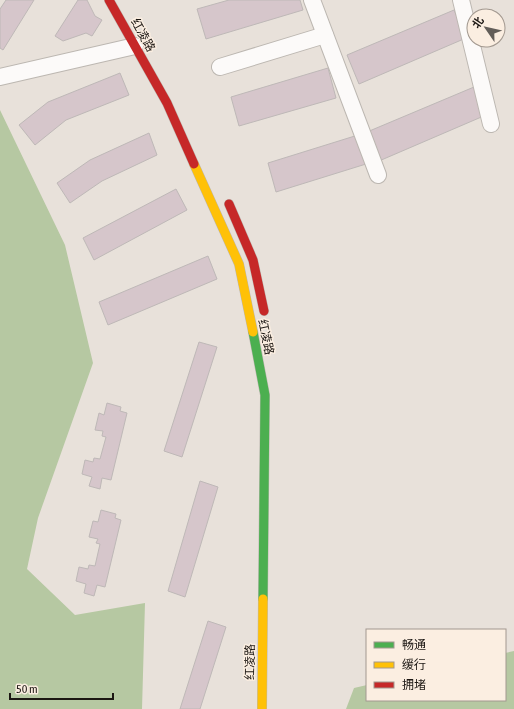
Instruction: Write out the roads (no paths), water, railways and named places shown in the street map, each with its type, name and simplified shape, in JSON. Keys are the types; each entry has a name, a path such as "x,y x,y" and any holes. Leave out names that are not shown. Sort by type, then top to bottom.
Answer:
{"main road":[{"name":"红凌路","path":"109,0 167,103 238,264 265,394 262,709"},
{"name":"红凌路","path":"225,196 253,260 265,319"}],"street":[{"path":"312,0 378,175"},
{"path":"462,0 491,124"},
{"path":"220,68 325,35"},
{"path":"0,77 135,46"}]}
